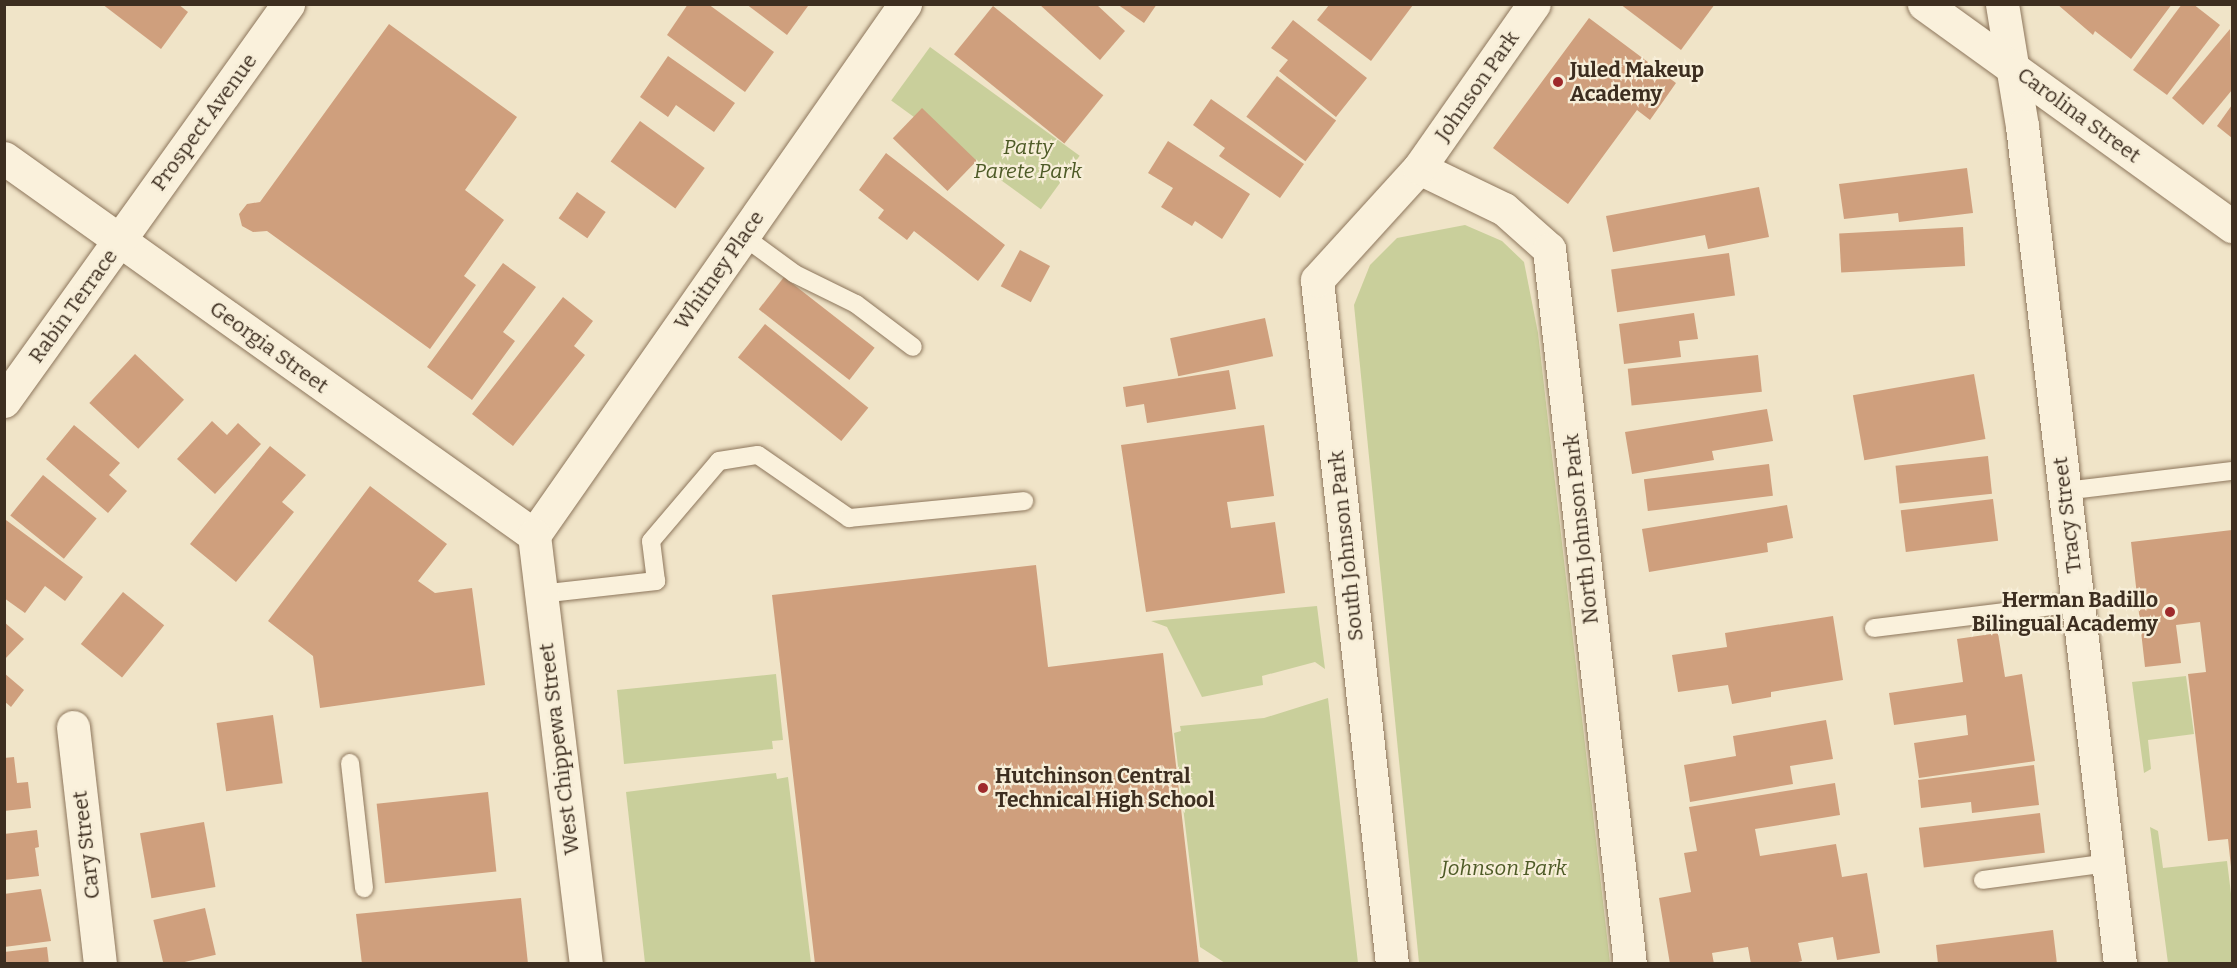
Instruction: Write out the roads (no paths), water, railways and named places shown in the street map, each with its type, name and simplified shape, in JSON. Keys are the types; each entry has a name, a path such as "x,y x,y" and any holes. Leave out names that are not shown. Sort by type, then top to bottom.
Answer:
{"street":[{"name":"Prospect Avenue","path":"121,240 288,4"},
{"name":"Whitney Place","path":"534,535 905,4"},
{"name":"Johnson Park","path":"1419,168 1534,4"},
{"name":"Carolina Street","path":"1924,4 2231,223"},
{"name":"Tracy Street","path":"2002,4 2013,67 2120,963"},
{"name":"Georgia Street","path":"4,158 534,535"},
{"name":"South Johnson Park","path":"1392,963 1317,280 1419,168"},
{"name":"North Johnson Park","path":"1419,168 1504,209 1549,249 1630,963"},
{"name":"Rabin Terrace","path":"4,401 121,240"},
{"name":"West Chippewa Street","path":"534,535 586,963"},
{"name":"Cary Street","path":"73,727 100,963"}],"lane":[{"path":"743,236 795,274 856,304 913,347"},
{"path":"540,594 656,581 651,541 719,460 758,455 849,518 1024,501"},
{"path":"2064,491 2232,471"},
{"path":"1874,628 2077,603"},
{"path":"350,763 364,888"},
{"path":"1983,880 2108,862"}],"place":[{"name":"Juled Makeup Academy","path":"1558,82"},
{"name":"Herman Badillo Bilingual Academy","path":"2170,612"},
{"name":"Hutchinson Central Technical High School","path":"983,788"}],"park label":[{"name":"Patty Parete Park","path":"1028,159"}]}
